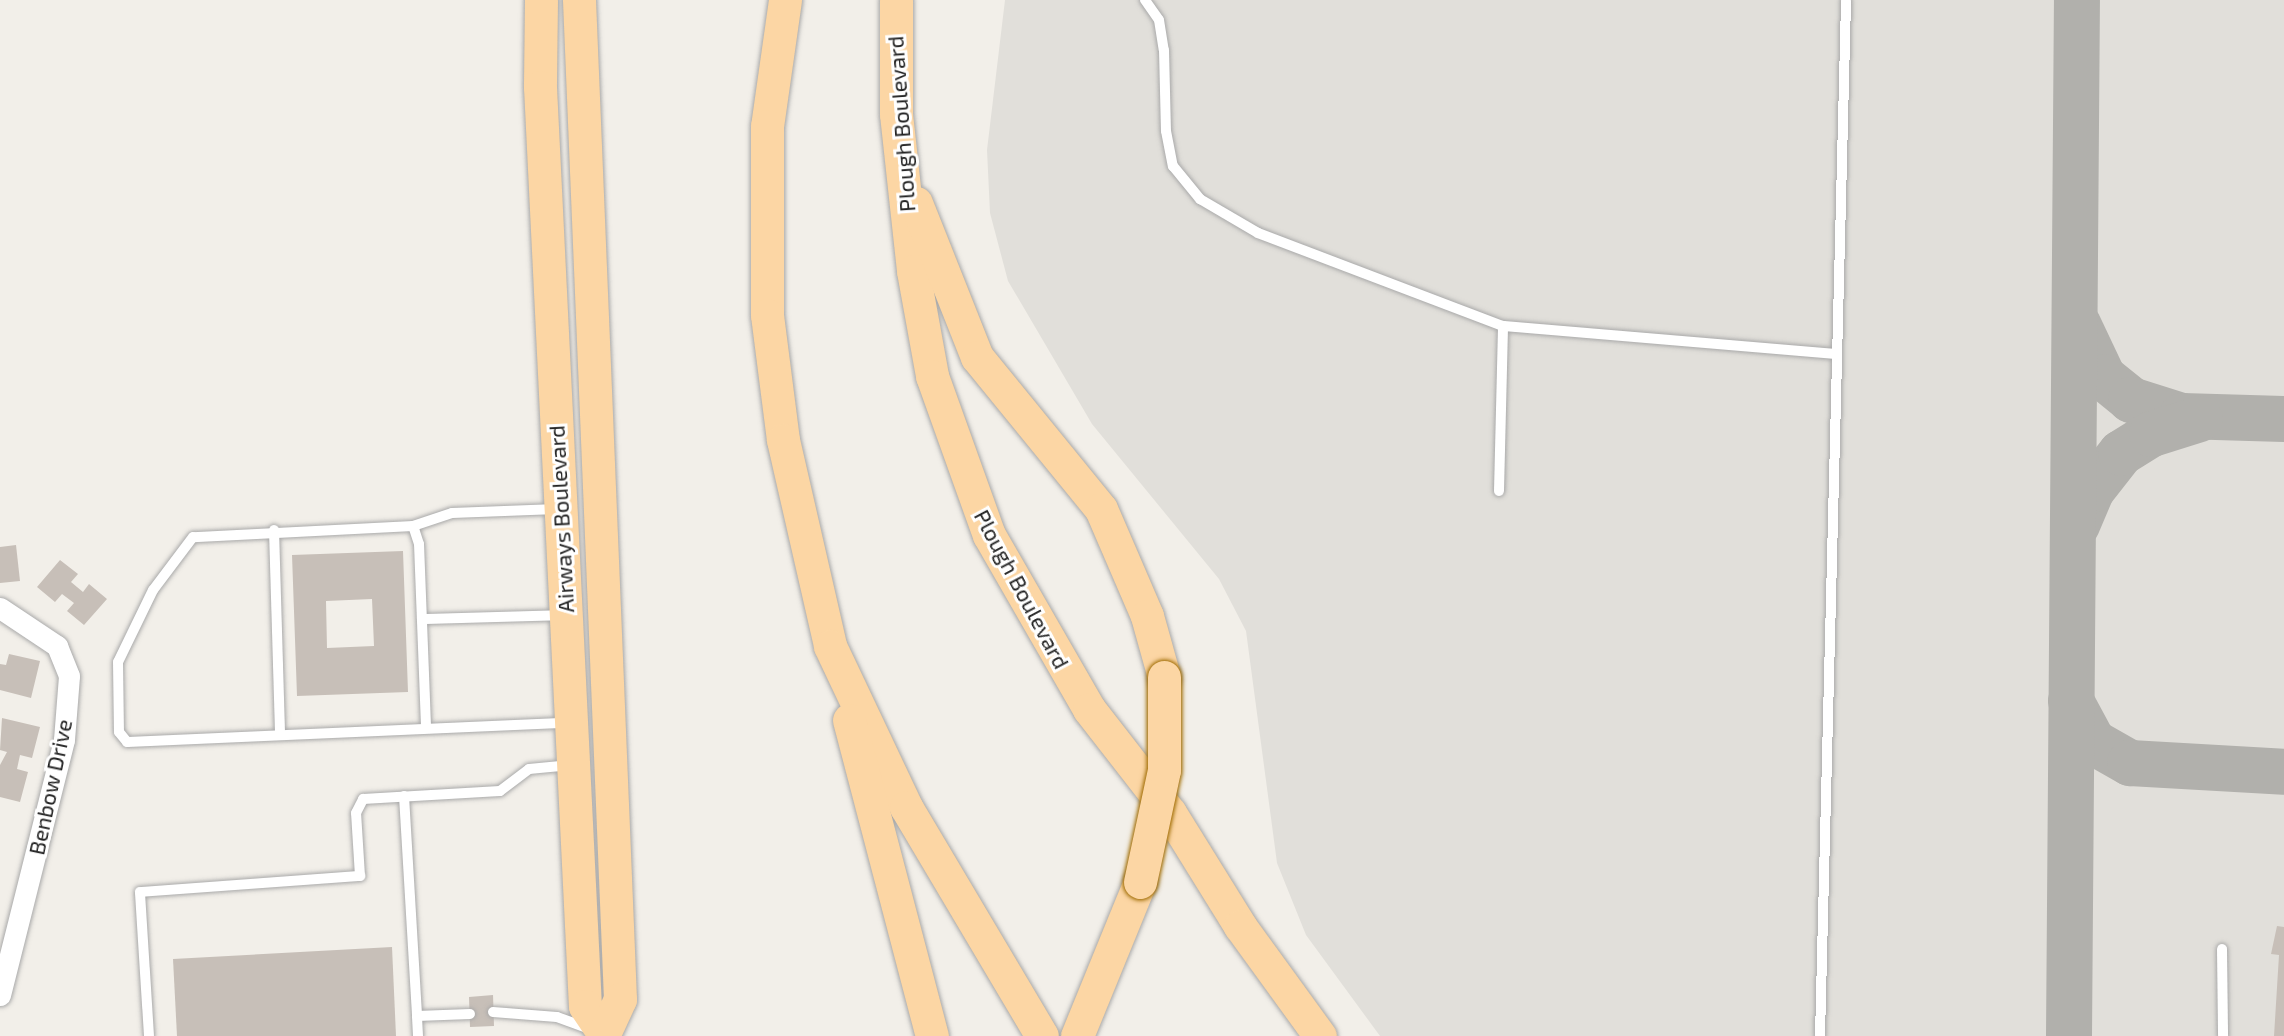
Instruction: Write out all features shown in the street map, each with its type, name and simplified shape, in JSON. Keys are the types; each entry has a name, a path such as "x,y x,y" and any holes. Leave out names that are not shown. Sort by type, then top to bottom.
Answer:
{"main road":[{"name":"Airways Boulevard","path":"541,0 540,87 585,1006 603,1035"},
{"name":"Airways Boulevard","path":"579,0 620,999 603,1035"},
{"path":"785,0 767,126 767,315 783,440 830,646 932,1036"},
{"name":"Plough Boulevard","path":"896,0 900,162 932,376 989,535 1089,709 1170,813 1240,926 1320,1036"},
{"path":"900,162 977,357 1101,508 1147,616 1164,677 1164,770 1140,882 1077,1036"},
{"path":"830,646 906,807 1042,1036"}],"street":[{"name":"Benbow Drive","path":"0,608 57,646 69,676 64,740 0,995"}],"lane":[{"path":"1144,0 1159,20 1164,50 1166,131 1173,166 1200,199 1258,232 1503,326 1837,354"},
{"path":"1820,1036 1846,0"},
{"path":"1499,491 1503,326"},
{"path":"560,509 452,513 413,526 274,530 193,537 153,590 125,645 117,688 119,732 127,742 426,726 571,723"},
{"path":"413,526 419,544 426,726"},
{"path":"274,530 280,734"},
{"path":"422,619 566,614"},
{"path":"149,1036 140,891 360,876 359,801 404,796 500,791 529,769 573,765"},
{"path":"404,796 418,1036"},
{"path":"2222,950 2223,1036"},
{"path":"493,1012 557,1017 603,1035"},
{"path":"417,1016 470,1014"}],"shaded area":[{"path":"1005,0 2284,0 2284,1036 1380,1036 1306,935 1277,863 1246,631 1219,579 1092,424 1008,281 990,213 987,150"}],"building":[{"path":"16,545 20,581 0,583 0,547"},
{"path":"403,551 408,692 297,696 292,555","holes":["372,599 374,646 327,648 326,601"]},
{"path":"60,560 78,574 71,582 83,592 89,584 107,599 84,625 67,611 74,603 62,594 55,602 37,587"},
{"path":"9,654 40,661 31,698 0,690 0,664 6,665"},
{"path":"2,718 40,727 32,758 20,755 17,769 28,772 20,802 0,797 0,765 7,752 0,750"},
{"path":"2277,926 2284,927 2284,1036 2274,1036 2279,955 2271,954"},
{"path":"392,947 396,1036 177,1036 173,959"},
{"path":"493,995 494,1026 470,1027 469,997"}],"taxiway":[{"path":"2069,1036 2077,0"},
{"path":"2078,324 2103,377 2131,400 2182,416 2284,419"},
{"path":"2077,525 2092,490 2121,453 2152,434 2200,419"},
{"path":"2071,701 2093,742 2130,763 2284,772"}]}
